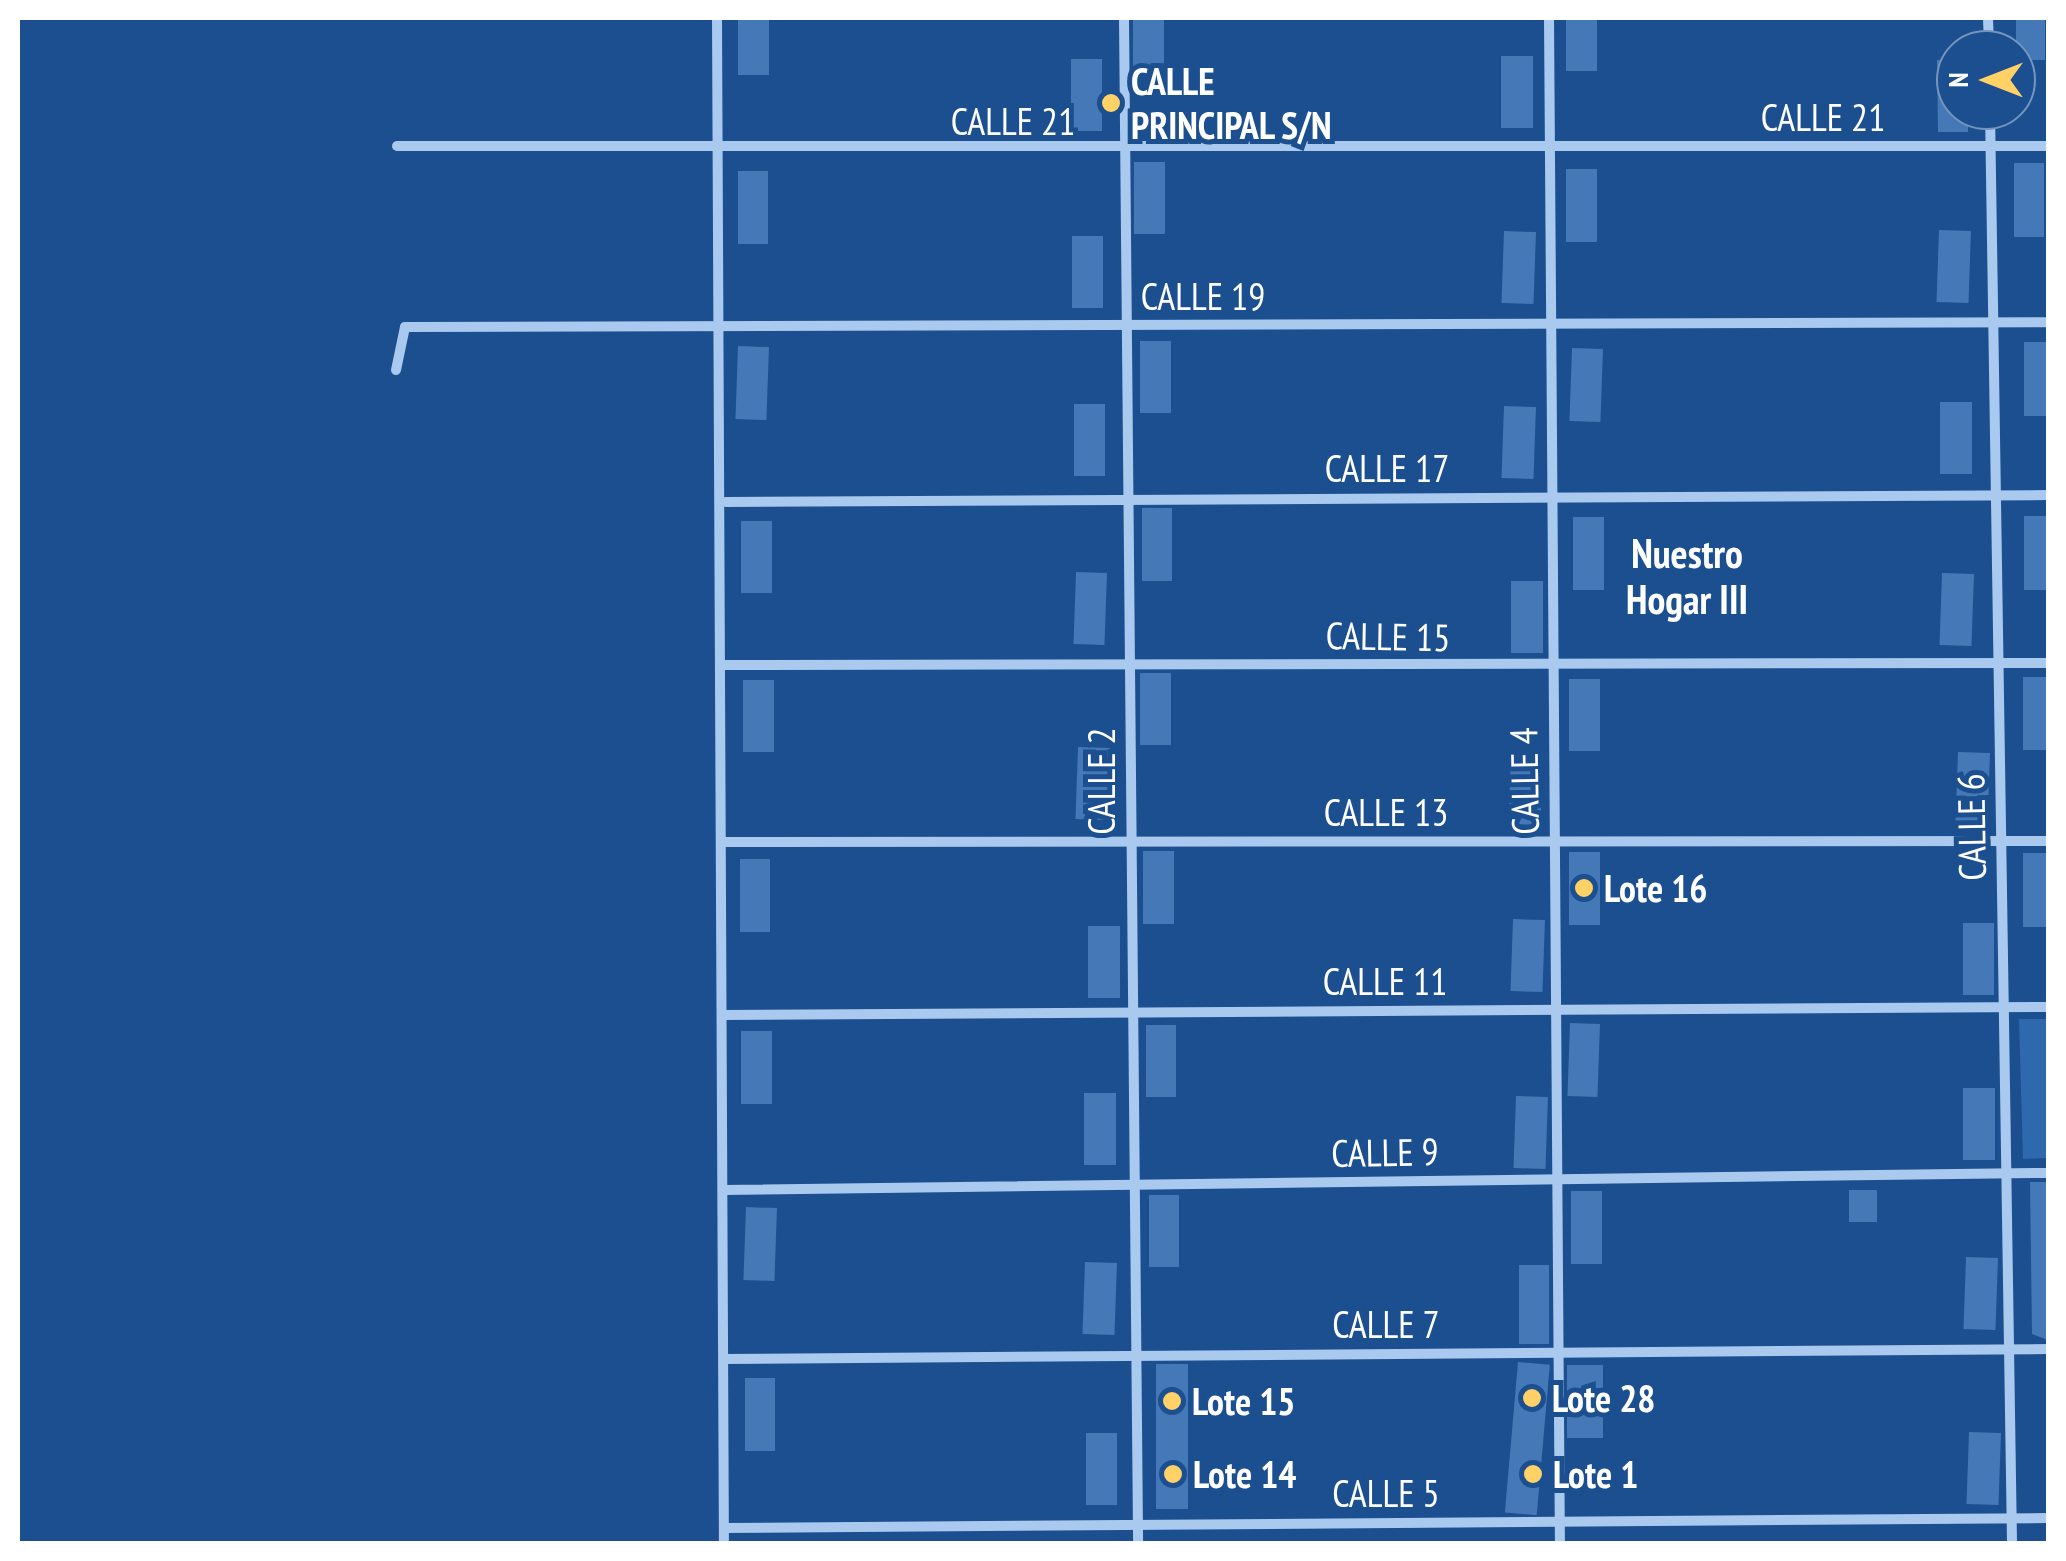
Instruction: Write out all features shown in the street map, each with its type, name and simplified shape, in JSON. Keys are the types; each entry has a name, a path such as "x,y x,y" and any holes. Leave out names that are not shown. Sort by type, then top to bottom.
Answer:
{"street":[{"path":"717,18 716,324 726,502 722,1015 724,1544"},
{"name":"CALLE 2","path":"1124,18 1138,1544"},
{"name":"CALLE 4","path":"1548,18 1560,1544"},
{"name":"CALLE 6","path":"1990,130 2012,1544"},
{"name":"CALLE 21","path":"397,146 717,151 2048,146"},
{"name":"CALLE 19","path":"396,370 405,327 2048,322"},
{"name":"CALLE 17","path":"726,502 2048,494"},
{"name":"CALLE 15","path":"725,665 1131,662 1554,670 2048,663"},
{"name":"CALLE 13","path":"724,842 2048,841"},
{"name":"CALLE 11","path":"722,1015 2048,1007"},
{"name":"CALLE 9","path":"723,1190 2048,1174"},
{"name":"CALLE 7","path":"724,1359 2048,1349"},
{"name":"CALLE 5","path":"724,1528 2048,1518"}],"shaded area":[{"path":"2019,1019 2048,1019 2048,1158 2023,1159"}],"building":[{"path":"738,18 769,18 769,75 738,75"},
{"path":"1133,18 1164,18 1164,67 1133,67"},
{"path":"1566,18 1597,18 1597,71 1566,71"},
{"path":"2016,18 2045,18 2045,60 2036,60 2036,30 2016,30"},
{"path":"1501,56 1533,56 1533,128 1501,128"},
{"path":"1071,59 1102,59 1102,131 1071,131"},
{"path":"1134,162 1165,162 1165,234 1134,234"},
{"path":"2014,163 2044,163 2044,237 2014,237"},
{"path":"1566,169 1597,169 1597,242 1566,242"},
{"path":"738,171 768,171 768,244 738,244"},
{"path":"1939,230 1971,231 1968,303 1936,302"},
{"path":"1504,231 1536,232 1533,304 1501,303"},
{"path":"1072,236 1103,236 1103,308 1072,308"},
{"path":"1140,341 1171,341 1171,413 1140,413"},
{"path":"2024,342 2048,342 2048,416 2024,416"},
{"path":"738,346 769,347 766,420 735,419"},
{"path":"1572,348 1603,349 1600,422 1569,421"},
{"path":"1940,402 1972,402 1972,474 1940,474"},
{"path":"1074,404 1105,404 1105,476 1074,476"},
{"path":"1504,406 1536,407 1533,479 1501,478"},
{"path":"1142,508 1172,508 1172,581 1142,581"},
{"path":"2024,516 2048,516 2048,590 2024,590"},
{"path":"1573,517 1604,517 1604,590 1573,590"},
{"path":"741,521 772,521 772,593 741,593"},
{"path":"1076,572 1107,573 1104,645 1073,644"},
{"path":"1942,573 1974,574 1971,646 1939,645"},
{"path":"1511,581 1543,581 1543,653 1511,653"},
{"path":"1140,673 1171,673 1171,745 1140,745"},
{"path":"2023,677 2048,677 2048,750 2023,750"},
{"path":"1569,679 1600,679 1600,751 1569,751"},
{"path":"743,680 774,680 774,752 743,752"},
{"path":"1078,747 1110,748 1107,820 1075,819"},
{"path":"1511,752 1543,753 1540,825 1508,824"},
{"path":"1958,752 1990,753 1987,825 1955,824"},
{"path":"1143,851 1174,851 1174,924 1143,924"},
{"name":"Lote 16","path":"1569,852 1600,852 1600,925 1569,925"},
{"path":"2023,853 2048,853 2048,927 2023,927"},
{"path":"740,859 770,859 770,932 740,932"},
{"path":"1513,919 1545,920 1542,992 1510,991"},
{"path":"1963,923 1994,923 1994,995 1963,995"},
{"path":"1088,926 1120,926 1120,998 1088,998"},
{"path":"1570,1023 1600,1024 1597,1097 1567,1096"},
{"path":"1146,1025 1176,1025 1176,1097 1146,1097"},
{"path":"741,1031 772,1031 772,1104 741,1104"},
{"path":"1963,1088 1995,1088 1995,1160 1963,1160"},
{"path":"1084,1093 1116,1093 1116,1165 1084,1165"},
{"path":"1516,1096 1548,1097 1545,1169 1513,1168"},
{"path":"2030,1182 2048,1182 2048,1340 2032,1334"},
{"path":"1849,1190 1877,1190 1877,1222 1849,1222"},
{"path":"1571,1191 1602,1191 1602,1264 1571,1264"},
{"name":"Lote 15","path":"1149,1195 1179,1195 1179,1267 1149,1267"},
{"path":"746,1207 777,1208 774,1281 743,1280"},
{"path":"1966,1257 1998,1258 1995,1330 1963,1329"},
{"path":"1085,1262 1117,1263 1114,1335 1082,1334"},
{"path":"1519,1265 1549,1265 1549,1344 1519,1344"},
{"path":"1518,1362 1550,1365 1537,1515 1505,1512"},
{"path":"1156,1364 1188,1364 1188,1509 1156,1509"},
{"path":"1567,1365 1603,1365 1603,1438 1567,1438"},
{"path":"745,1378 775,1378 775,1451 745,1451"},
{"path":"1969,1432 2001,1433 1998,1505 1966,1504"},
{"path":"1086,1433 1117,1433 1117,1505 1086,1505"}],"place":[{"name":"CALLE PRINCIPAL S/N","path":"1111,103"},
{"name":"Lote 16","path":"1584,888"},
{"name":"Lote 28","path":"1532,1398"},
{"name":"Lote 15","path":"1172,1401"},
{"name":"Lote 14","path":"1173,1474"},
{"name":"Lote 1","path":"1533,1474"}],"district":[{"name":"Nuestro Hogar III","path":"1687,576"}]}
